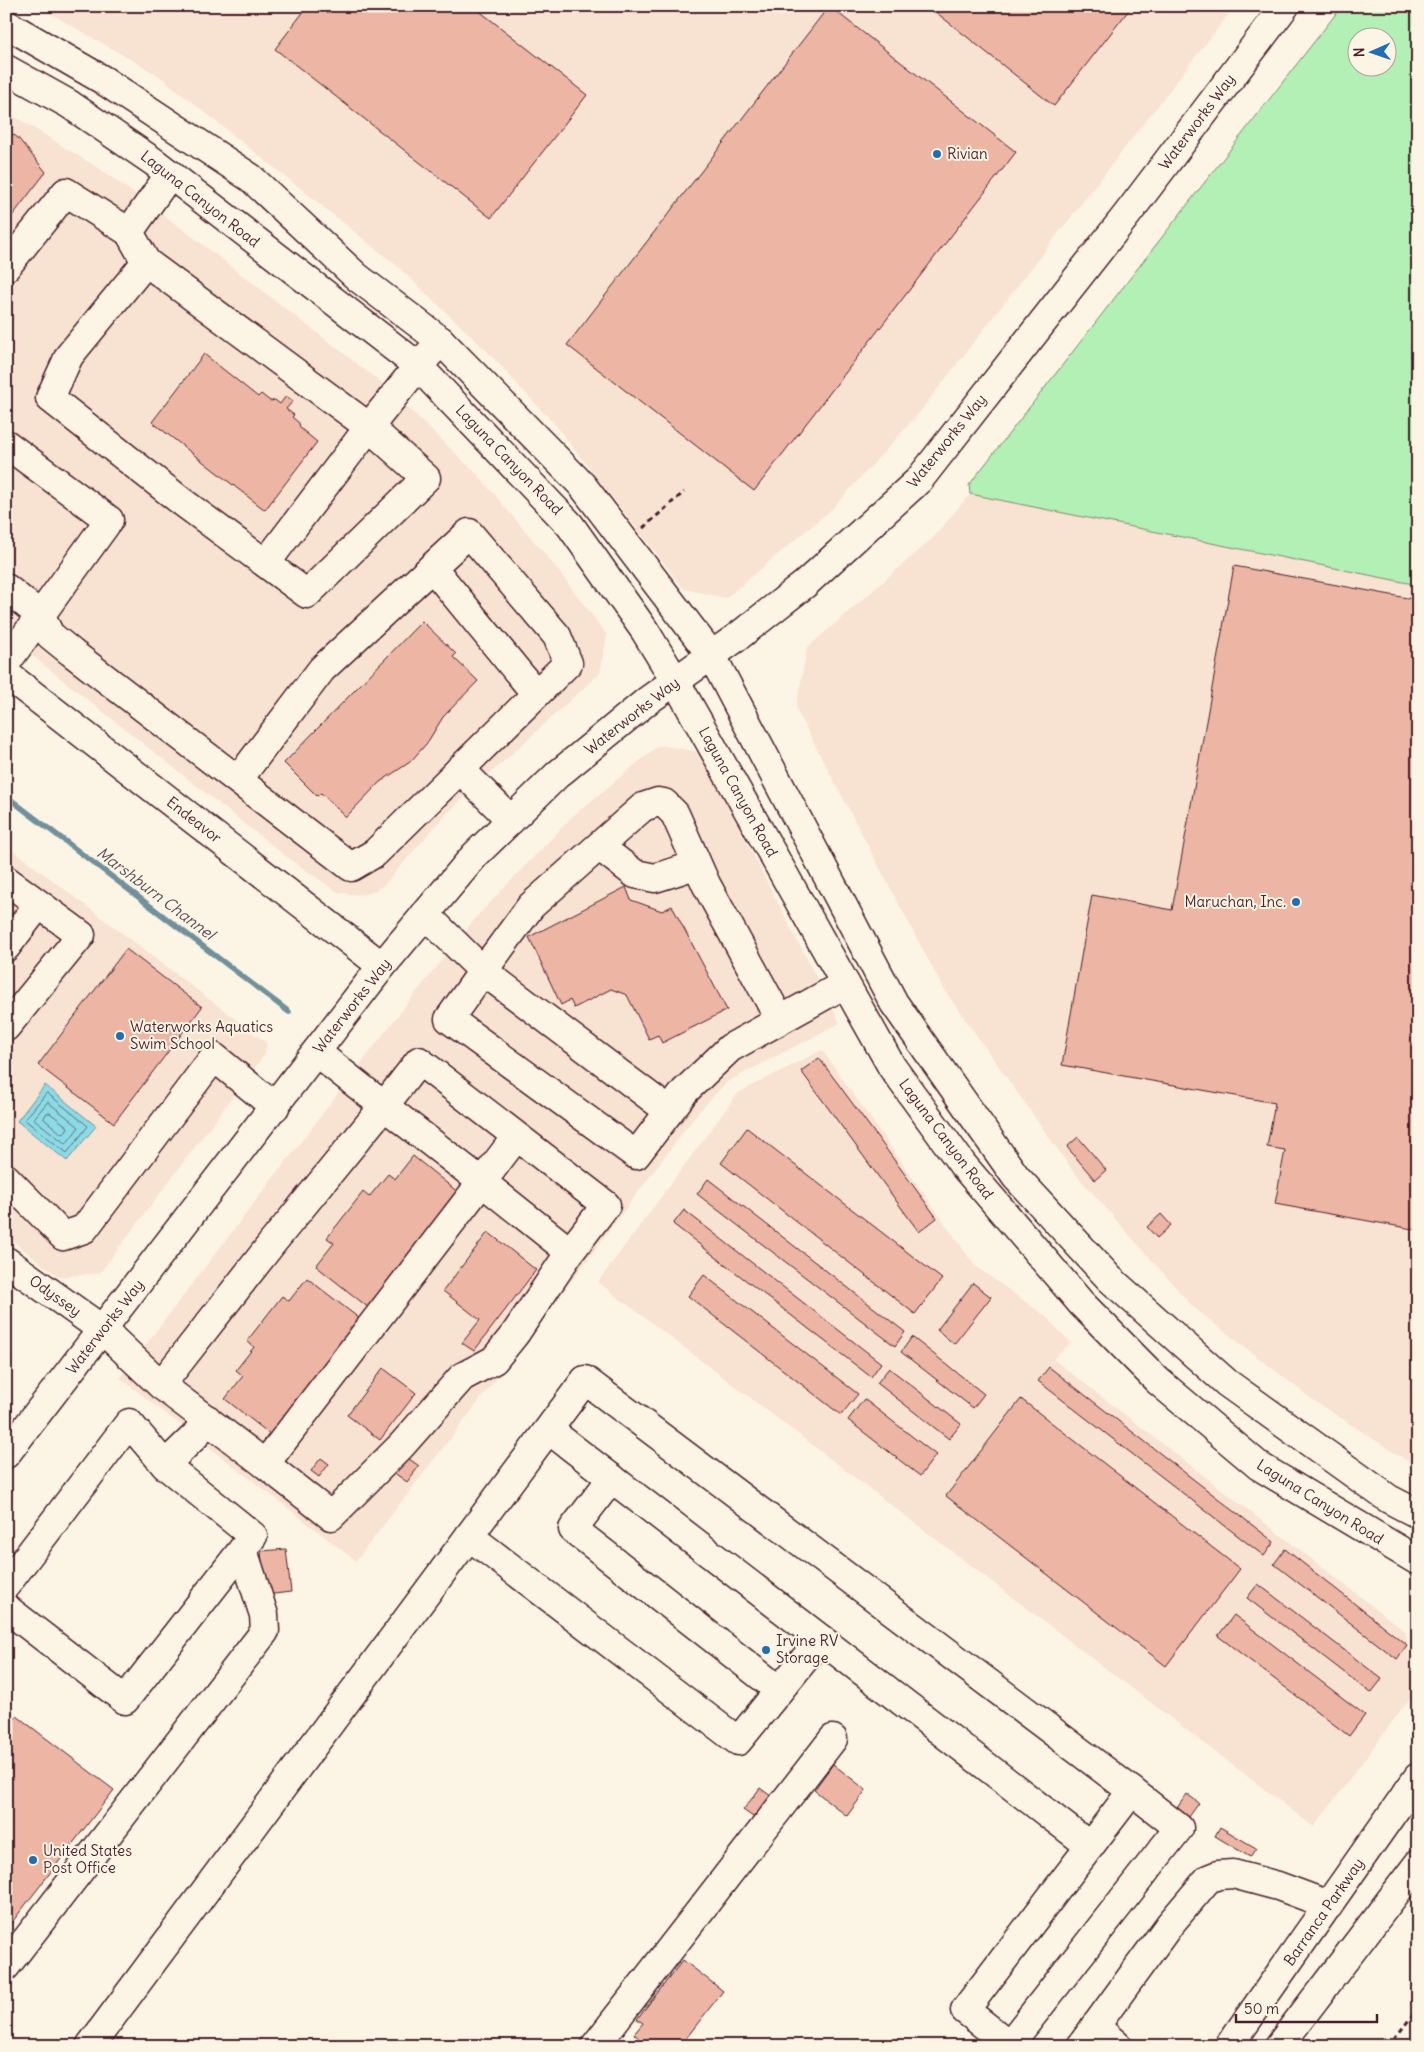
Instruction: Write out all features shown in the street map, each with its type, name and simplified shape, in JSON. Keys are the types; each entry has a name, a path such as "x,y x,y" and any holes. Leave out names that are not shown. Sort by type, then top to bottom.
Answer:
{"main road":[{"name":"Waterworks Way","path":"6,1454 382,966 475,855 557,776 647,701 712,656 805,584 919,480 1129,212 1285,6"},
{"path":"6,24 102,80 251,178 357,277 441,341 582,485 712,656 894,1003 1016,1177 1110,1279 1227,1384 1390,1499 1418,1514"},
{"name":"Laguna Canyon Road","path":"6,68 69,104 170,174 418,366 570,525 645,631 676,682 892,1067 963,1165 1081,1303 1151,1374 1260,1466 1418,1561"},
{"path":"129,232 170,174"},
{"path":"6,267 66,192 129,232 146,262 369,427 426,478 307,594 181,501 50,398 69,356 146,262"},
{"path":"266,564 369,427 418,366 441,341"},
{"path":"6,444 109,520 6,663"},
{"path":"6,588 40,615 50,635 238,780 351,867 375,852 568,662 557,636 469,533 322,669 238,780"},
{"path":"432,567 536,694"},
{"name":"Endeavor","path":"6,674 382,966"},
{"path":"460,769 511,820"},
{"path":"780,1020 696,865 675,814 668,806 658,802 643,807 531,906 449,1019 636,1155 685,1091 730,1048 845,984"},
{"path":"600,847 635,874 655,878 696,865"},
{"path":"6,880 81,935 6,1027"},
{"path":"6,947 38,905"},
{"path":"425,914 483,971 669,1111"},
{"path":"161,1386 273,1242 384,1106 419,1060 606,1205 570,1252 482,1182 384,1106 316,1052"},
{"path":"6,1178 63,1236 84,1229 214,1057 275,1106"},
{"path":"265,1464 516,1137"},
{"name":"Odyssey","path":"6,1262 103,1330 161,1386 207,1419 331,1516 401,1446 462,1377 494,1360 515,1334 570,1252"},
{"path":"90,2046 585,1380 1132,1791 1179,1828 1010,2045 965,2010 1132,1791"},
{"path":"165,1465 195,1436 207,1419"},
{"path":"6,1585 129,1423 165,1465 253,1536 126,1700 8,1614"},
{"path":"549,1430 1090,1846"},
{"path":"612,1478 573,1529 779,1690"},
{"path":"469,1536 738,1741 821,1639"},
{"path":"6,1966 264,1631 264,1615 242,1550"},
{"path":"595,2046 833,1739"},
{"name":"Barranca Parkway","path":"1229,2046 1418,1777"},
{"path":"1279,2046 1418,1864"},
{"path":"1118,2046 1088,2036 1170,1924 1208,1879 1218,1875 1233,1874 1278,1886 1328,1905"}],"path":[{"path":"626,543 684,492"},
{"path":"1389,2046 1418,2008"}],"shaded area":[{"path":"37,6 1235,6 915,418 832,509 726,598 684,589 558,428 485,349 396,265 158,75"},
{"path":"6,111 106,173 180,227 382,383 477,474 554,565 607,635 600,673 445,815 385,884 375,891 362,895 339,893 288,858 6,635"},
{"path":"970,494 1418,585 1418,1468 1313,1400 1193,1307 1073,1171 943,988 796,709 807,648 933,538"},
{"path":"659,745 700,752 840,1023 727,1082 696,1115 563,1292 356,1561 120,1378 402,1010 478,915 573,816"},
{"path":"6,845 267,1043 265,1054 100,1273 59,1277 6,1236"},
{"path":"822,1050 975,1266 1044,1315 1071,1343 1053,1359 1406,1632 1413,1694 1314,1827 598,1282 738,1093"}],"green space":[{"path":"1342,6 1418,6 1418,585 970,494 969,485"}],"water":[{"path":"45,1085 96,1126 67,1161 17,1121"}],"building":[{"path":"308,6 473,6 587,95 491,218 275,49"},
{"path":"829,6 1016,152 754,491 567,345"},
{"path":"928,6 1132,6 1054,106"},
{"path":"6,129 18,138 46,172 6,224"},
{"path":"204,354 258,397 261,394 270,401 275,400 280,404 286,396 293,401 286,409 294,415 292,417 299,423 300,428 317,442 265,510 152,422"},
{"name":"Maruchan, Inc.","path":"1234,566 1418,600 1418,1230 1275,1204 1285,1150 1267,1147 1275,1103 1062,1065 1092,895 1172,910"},
{"path":"422,621 456,654 453,657 478,681 443,717 427,743 410,762 380,782 346,817 321,793 317,796 284,763"},
{"path":"626,887 631,900 662,911 672,906 727,1010 662,1043 658,1035 649,1039 627,995 611,989 574,1008 570,1000 561,1005 529,937"},
{"name":"Waterworks Aquatics Swim School","path":"126,949 202,1007 114,1123 38,1065"},
{"path":"819,1058 937,1218 919,1232 801,1071"},
{"path":"747,1128 942,1279 915,1314 721,1163"},
{"path":"1078,1137 1106,1170 1095,1180 1067,1147"},
{"path":"413,1156 459,1193 369,1308 316,1266 334,1243 327,1238 363,1192 369,1197 388,1174 395,1179"},
{"path":"708,1179 905,1332 895,1346 697,1194"},
{"path":"684,1210 881,1363 871,1377 673,1224"},
{"path":"1161,1214 1171,1225 1157,1238 1147,1227"},
{"path":"488,1232 536,1270 474,1351 462,1343 480,1320 443,1291"},
{"path":"704,1275 858,1394 841,1415 688,1296"},
{"path":"307,1278 360,1319 271,1435 225,1399 243,1376 236,1370 254,1347 247,1341 282,1296 289,1301"},
{"path":"973,1283 991,1297 954,1344 937,1330"},
{"path":"912,1337 984,1394 973,1408 901,1352"},
{"path":"1049,1367 1274,1542 1264,1556 1038,1381"},
{"path":"383,1368 416,1393 380,1440 347,1415"},
{"path":"889,1368 961,1424 949,1439 877,1383"},
{"path":"864,1399 936,1455 920,1476 848,1420"},
{"path":"1021,1399 1240,1569 1166,1666 946,1496"},
{"path":"405,1456 419,1466 407,1482 393,1472"},
{"path":"321,1458 329,1464 319,1477 311,1471"},
{"path":"286,1549 291,1592 265,1595 261,1551"},
{"path":"1285,1549 1407,1645 1397,1659 1274,1564"},
{"path":"1258,1584 1382,1679 1371,1693 1247,1598"},
{"path":"1234,1615 1365,1715 1349,1736 1218,1636"},
{"name":"United States Post Office","path":"17,1716 114,1790 6,1930 6,1725 9,1727"},
{"path":"833,1764 866,1790 847,1816 814,1790"},
{"path":"760,1788 772,1797 756,1819 743,1810"},
{"path":"1187,1794 1199,1803 1186,1821 1174,1812"},
{"path":"1220,1827 1256,1848 1250,1857 1215,1836"},
{"path":"683,1960 723,1991 680,2046 648,2046 634,2034 643,2023 637,2019"}],"waterway":[{"name":"Marshburn Channel","path":"6,796 289,1012"}],"place":[{"name":"Rivian","path":"937,154"},
{"name":"Maruchan, Inc.","path":"1296,902"},
{"name":"Waterworks Aquatics Swim School","path":"120,1036"},
{"name":"Irvine RV Storage","path":"766,1650"},
{"name":"United States Post Office","path":"33,1860"}]}
